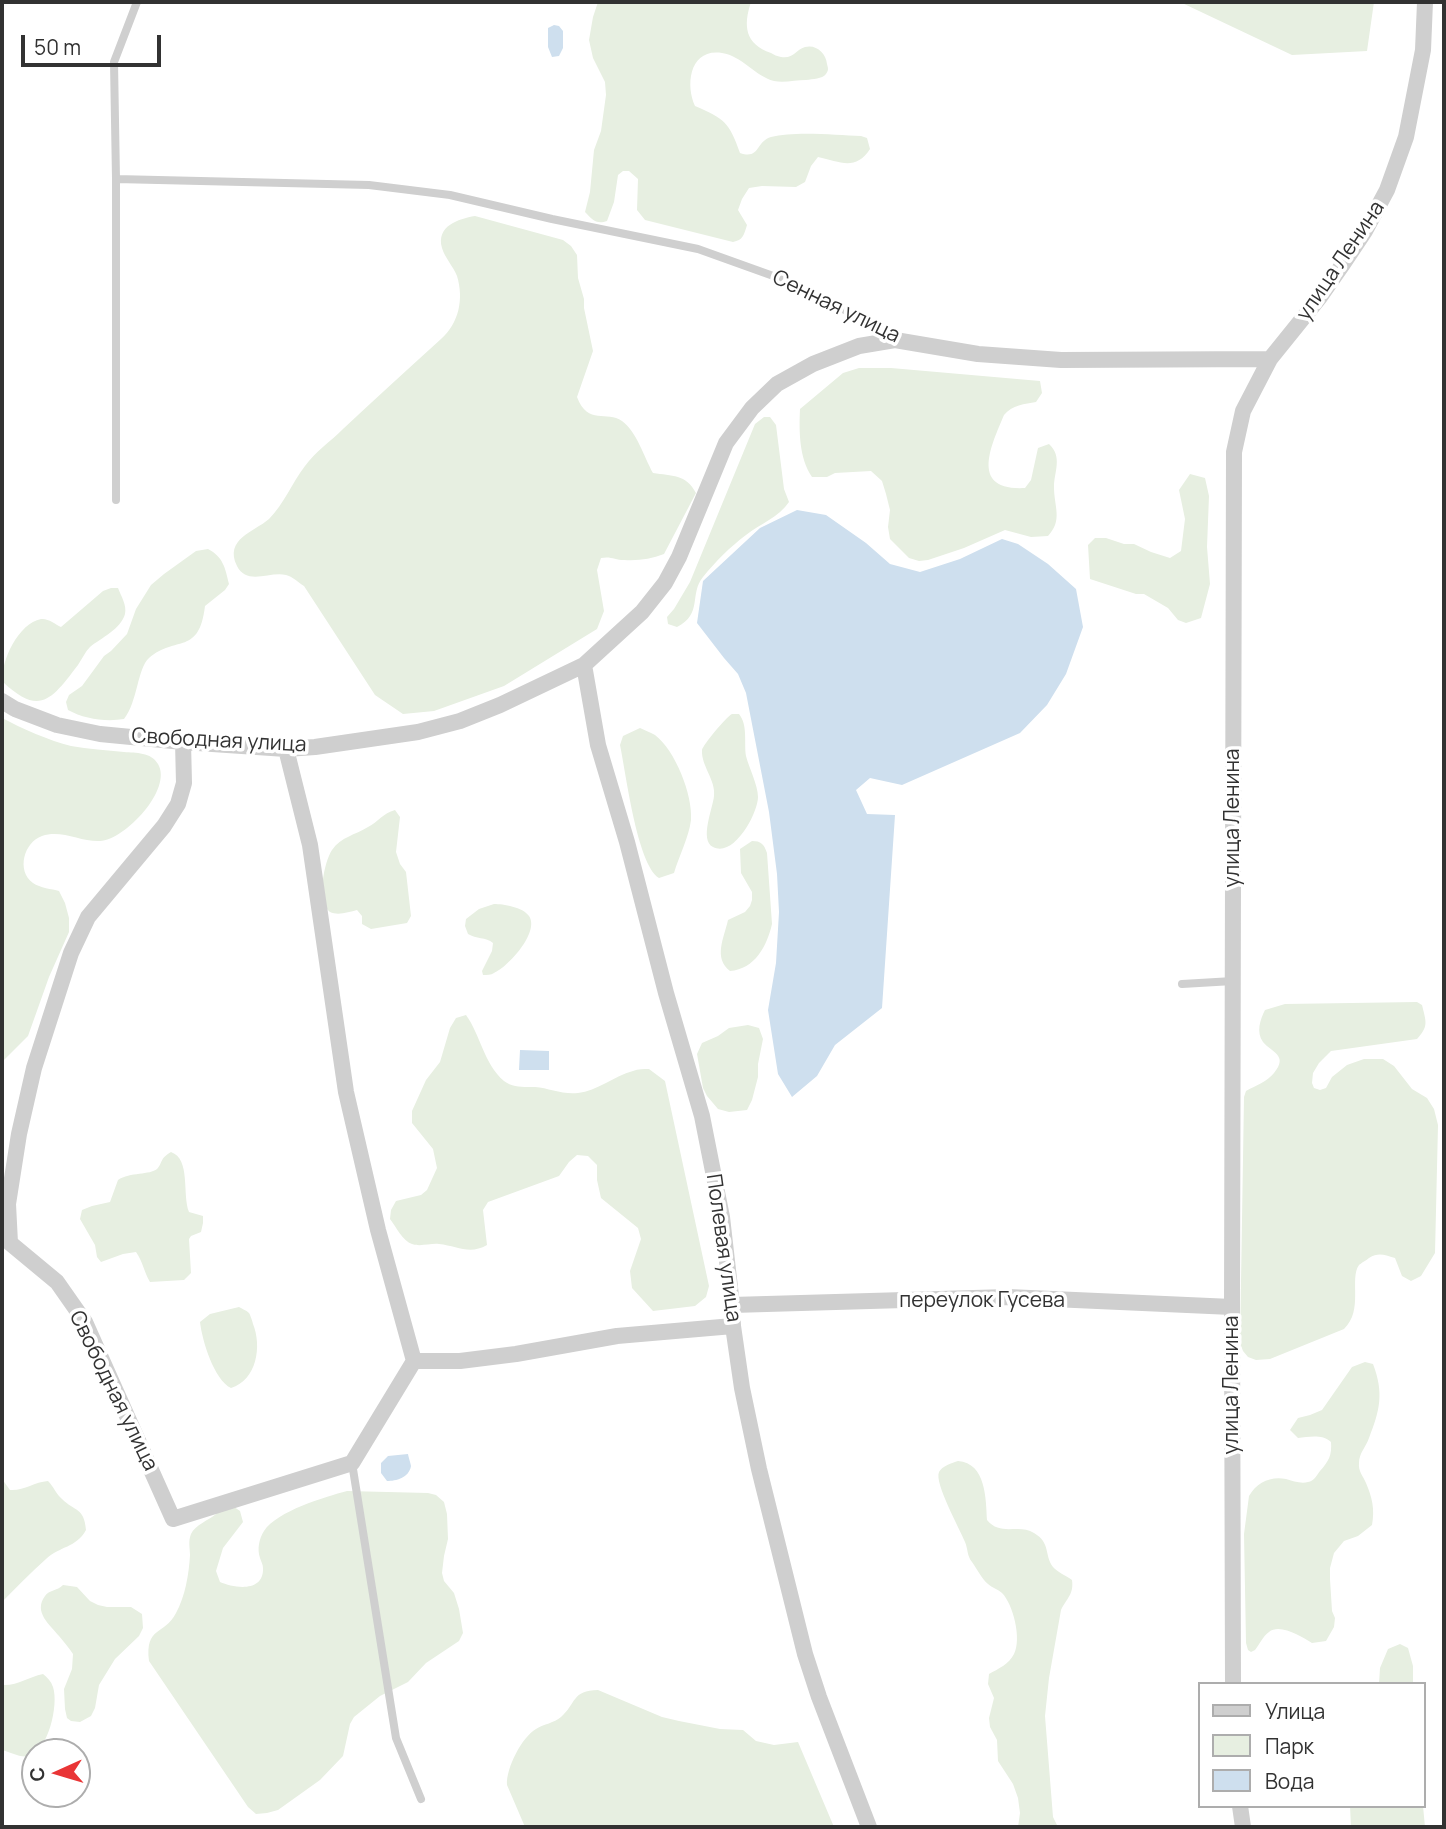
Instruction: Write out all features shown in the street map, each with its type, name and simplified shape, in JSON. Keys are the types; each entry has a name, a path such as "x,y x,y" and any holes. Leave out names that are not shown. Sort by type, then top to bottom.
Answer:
{"street":[{"name":"улица Ленина","path":"1233,1682 1234,452 1243,411 1270,359 1343,264 1365,232 1387,190 1406,137 1423,51 1425,2"},
{"name":"Сенная улица","path":"895,340 978,354 1061,360 1270,359"},
{"name":"Свободная улица","path":"2,701 15,709 57,725 100,734 286,749 418,732 500,705 584,665 642,612 665,583 679,557 726,443 752,408 777,384 813,363 859,346 895,340"},
{"name":"Полевая улица","path":"584,665 598,745 702,1116 722,1217 733,1326 759,1469 805,1654 869,1827"},
{"path":"6,1245 8,1204 19,1134 34,1068 71,953 88,918 164,826 178,804 184,783 183,741"},
{"path":"286,749 310,845 346,1092 378,1230 414,1361 352,1463"},
{"name":"Свободная улица","path":"6,1245 57,1282 85,1322 173,1519 352,1463"},
{"name":"переулок Гусева","path":"732,1305 1008,1297 1232,1307"},
{"path":"414,1361 460,1361 617,1336 733,1326"},
{"path":"1240,1808 1242,1827"}],"lane":[{"path":"116,500 114,62 137,2"},
{"name":"Сенная улица","path":"116,179 369,185 450,195 698,249 790,282 833,303 895,340"},
{"path":"1182,984 1233,981"},
{"path":"352,1463 396,1738 421,1799"}],"green space":[{"path":"598,2 751,2 747,26 756,45 781,57 792,56 809,46 817,48 825,56 827,73 814,79 774,81 729,55 711,53 703,56 693,69 690,88 695,106 725,123 733,134 740,153 755,152 771,137 803,134 861,136 867,138 870,149 865,156 853,163 818,157 805,182 796,187 749,188 738,210 747,225 743,236 733,242 645,220 637,210 638,179 629,171 618,175 614,202 607,221 594,221 585,212 606,95 605,82 593,58 589,40"},
{"path":"1180,2 1374,2 1367,51 1292,55"},
{"path":"475,216 563,240 571,246 577,255 578,278 593,351 577,397 581,406 592,414 622,421 636,438 653,473 683,479 696,493 664,554 634,560 601,558 597,570 604,611 597,629 504,686 434,711 403,714 375,695 304,586 286,575 253,577 241,572 234,557 234,549 243,537 269,519 313,456 447,333 456,318 460,293 457,276 442,248 442,234 450,225"},
{"path":"859,368 891,368 1040,381 1042,393 1036,402 1015,407 1004,415 990,453 989,464 990,474 996,482 1007,487 1025,488 1031,480 1038,448 1049,444 1057,459 1054,487 1057,513 1053,530 1048,536 1031,537 1005,530 964,548 919,561 909,558 890,539 890,510 886,494 882,481 871,471 812,477 802,453 800,409 843,373"},
{"path":"764,417 770,417 776,425 784,489 789,502 775,516 734,544 708,571 699,583 693,610 685,622 677,627 668,624 667,617 690,582 755,424"},
{"path":"1190,474 1205,478 1209,496 1207,547 1210,584 1201,618 1186,623 1178,620 1168,608 1144,594 1136,594 1090,579 1088,545 1095,538 1106,538 1134,544 1170,558 1181,551 1185,519 1179,490"},
{"path":"208,549 223,563 229,584 205,606 198,632 192,638 159,651 145,663 129,712 124,719 95,719 68,710 66,702 69,695 82,686 104,656 127,634 136,609 151,585 196,551"},
{"path":"118,588 125,611 123,619 115,629 90,647 53,695 36,701 27,699 3,682 8,654 25,628 41,619 61,627 103,591"},
{"path":"732,714 739,714 744,723 746,756 758,797 754,813 743,832 729,846 721,849 713,847 707,838 714,790 702,750 715,731"},
{"path":"2,718 71,746 147,755 158,764 161,774 153,799 122,832 100,841 49,834 36,839 27,850 24,864 28,878 39,886 59,891 69,918 69,932 49,977 28,1036 2,1062"},
{"path":"640,728 655,735 676,762 686,786 691,810 688,833 674,873 659,878 644,855 620,745 623,736"},
{"path":"395,810 400,817 396,852 406,872 411,916 407,923 371,929 362,924 362,916 357,910 336,914 330,912 323,900 324,872 332,850 340,842"},
{"path":"752,841 762,844 767,853 772,924 763,948 753,961 730,971 722,960 721,947 728,920 745,912 752,900 752,892 741,873 740,849"},
{"path":"494,904 513,907 526,913 531,923 530,931 521,948 507,964 493,974 483,975 482,971 493,943 468,934 466,919 479,909"},
{"path":"1417,1002 1422,1005 1426,1024 1417,1039 1331,1051 1313,1073 1312,1083 1314,1088 1326,1088 1332,1077 1347,1065 1364,1059 1383,1059 1394,1066 1412,1089 1427,1098 1434,1109 1438,1125 1435,1253 1421,1276 1411,1281 1402,1276 1395,1258 1379,1255 1369,1258 1359,1265 1356,1271 1355,1304 1350,1321 1344,1329 1270,1359 1256,1360 1248,1357 1240,1343 1244,1097 1246,1091 1271,1076 1280,1062 1277,1054 1263,1042 1260,1034 1260,1022 1265,1010 1285,1004"},
{"path":"466,1015 497,1074 511,1085 578,1093 626,1073 645,1069 665,1081 709,1286 706,1297 695,1306 653,1311 632,1288 630,1271 641,1239 638,1228 601,1198 597,1165 588,1156 577,1155 559,1176 488,1202 483,1210 487,1245 481,1248 469,1250 439,1244 415,1245 403,1237 390,1219 391,1210 396,1201 421,1195 427,1190 437,1168 433,1149 412,1123 412,1111 426,1080 440,1062 450,1028 456,1018"},
{"path":"748,1025 759,1028 763,1039 752,1100 747,1110 729,1112 718,1109 703,1088 697,1054 702,1043 729,1028"},
{"path":"171,1152 177,1156 184,1169 189,1212 203,1216 203,1223 201,1232 189,1239 191,1273 184,1280 150,1282 136,1252 101,1262 80,1219 82,1210 110,1202 118,1180 154,1171"},
{"path":"239,1307 250,1315 256,1333 257,1352 247,1378 231,1388 214,1368 206,1349 200,1322 210,1314"},
{"path":"1365,1362 1373,1364 1379,1384 1376,1419 1359,1463 1371,1498 1373,1519 1372,1525 1358,1536 1344,1541 1334,1553 1330,1579 1334,1627 1326,1641 1312,1643 1291,1632 1274,1630 1251,1652 1246,1643 1244,1534 1249,1496 1256,1487 1270,1479 1280,1478 1303,1483 1315,1478 1329,1458 1331,1442 1320,1437 1298,1438 1290,1430 1298,1418 1322,1410 1352,1367"},
{"path":"958,1461 974,1468 983,1483 987,1520 998,1528 1022,1529 1034,1533 1043,1541 1053,1567 1072,1580 1071,1592 1061,1610 1045,1716 1053,1817 1058,1827 1018,1827 1018,1798 1013,1784 998,1761 997,1740 990,1727 989,1718 994,1698 988,1684 989,1674 1012,1658 1016,1648 1017,1631 1006,1598 986,1582 970,1560 965,1542 940,1486 940,1470"},
{"path":"2,1479 10,1490 48,1481 60,1497 81,1514 86,1530 73,1544 46,1559 2,1602"},
{"path":"347,1491 428,1493 436,1495 444,1502 448,1539 442,1573 444,1581 454,1593 463,1633 459,1641 426,1663 408,1682 380,1696 354,1717 343,1756 320,1780 278,1810 256,1814 248,1807 149,1661 150,1642 156,1632 171,1620 182,1600 189,1570 191,1534 227,1502 240,1511 243,1522 223,1548 216,1571 220,1582 247,1587 259,1582 262,1576 259,1544 262,1534 270,1524 290,1511"},
{"path":"63,1585 77,1587 90,1601 98,1605 131,1607 142,1614 143,1628 139,1636 115,1659 99,1685 91,1716 80,1722 67,1718 65,1709 64,1689 72,1669 73,1654 47,1623 41,1607 47,1594"},
{"path":"1400,1644 1408,1648 1413,1666 1413,1682 1379,1682 1380,1668 1388,1649"},
{"path":"43,1674 51,1683 54,1695 53,1715 47,1737 21,1738 21,1756 2,1750 2,1685"},
{"path":"598,1690 662,1717 720,1729 743,1730 756,1741 774,1745 798,1742 834,1827 525,1827 507,1785 509,1770 516,1754 531,1733 561,1717 579,1695"},
{"path":"1350,1808 1423,1808 1425,1827 1351,1827"}],"water":[{"path":"554,25 563,31 563,48 559,56 552,57 548,47 548,28"},
{"path":"797,510 826,515 890,564 920,572 960,559 1002,539 1018,544 1048,564 1076,589 1083,627 1066,674 1047,705 1020,733 902,785 870,778 856,790 867,814 895,815 882,1008 835,1045 817,1076 792,1097 778,1074 768,1010 776,963 779,912 777,874 769,812 746,693 738,674 697,623 703,581 760,528"},
{"path":"520,1050 549,1051 549,1070 519,1070"},
{"path":"408,1454 411,1466 408,1473 387,1481 381,1473 381,1463 388,1456"}]}
